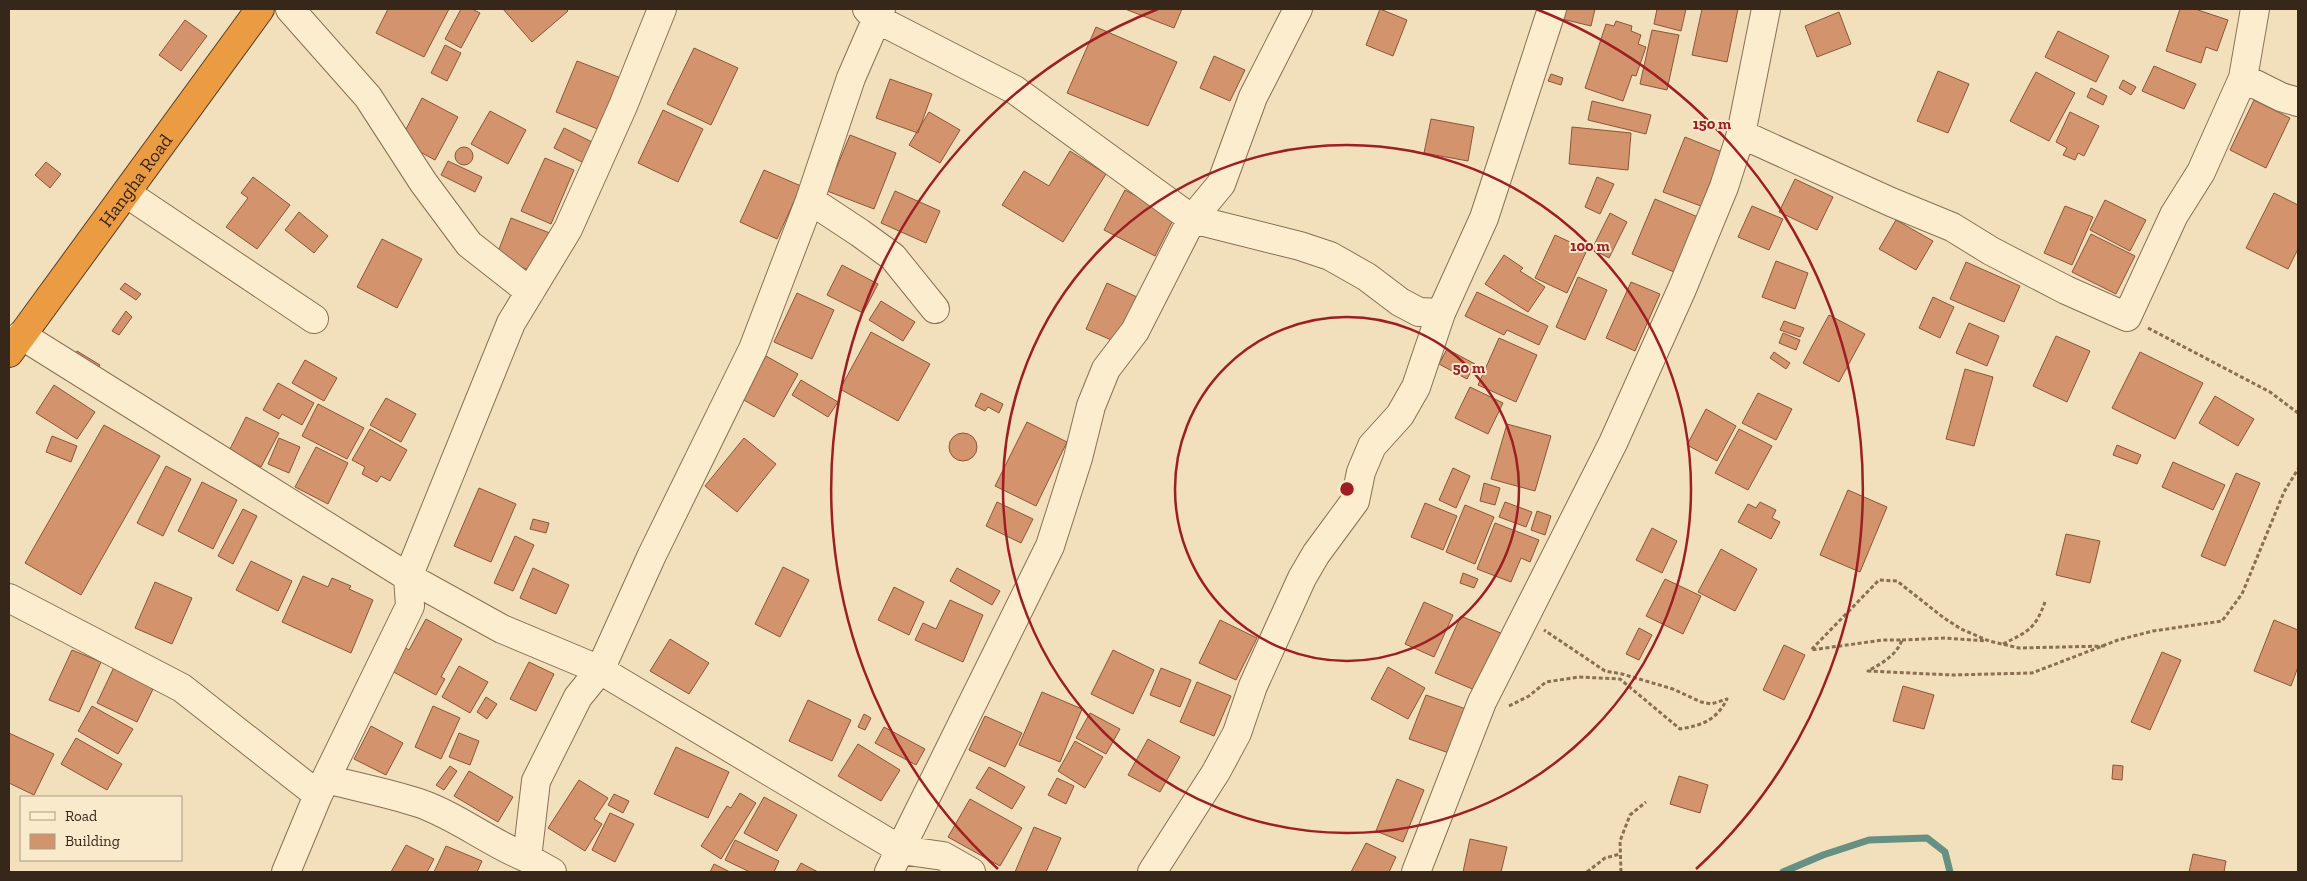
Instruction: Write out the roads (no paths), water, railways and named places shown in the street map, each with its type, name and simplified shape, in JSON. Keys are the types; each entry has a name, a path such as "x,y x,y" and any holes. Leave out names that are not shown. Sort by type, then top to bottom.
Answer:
{"highway":[{"name":"Hangha Road","path":"15,344 260,9"}],"street":[{"path":"290,9 368,97 423,182 469,244 530,292"},
{"path":"286,872 322,787 410,606 408,577 511,323 568,229 662,9"},
{"path":"895,861 1050,546 1078,458 1091,406 1106,369 1135,331 1192,219 1221,184 1253,97 1298,9"},
{"path":"1152,872 1211,780 1237,733 1253,686 1302,578 1316,554 1355,501 1360,472 1372,446 1400,415 1416,387 1441,313 1484,218 1552,9"},
{"path":"1416,872 1482,702 1613,443 1682,289 1724,187 1741,134 1766,9"},
{"path":"1741,134 1891,202 1952,227 1991,251 2066,290 2128,317 2174,215 2201,172 2243,78 2255,9"},
{"path":"528,858 536,781 578,697 600,670 652,555 753,349 810,200 874,12 1015,90 1192,219 1300,246 1330,256 1367,277 1400,302 1419,312 1441,313"},
{"path":"2243,78 2281,97 2298,102"},
{"path":"126,193 314,319"},
{"path":"810,200 893,258 935,308"},
{"path":"15,344 408,577 502,629 600,670 895,861 943,856 971,872"},
{"path":"9,598 182,688 322,787 419,803 552,872"}],"waterway":[{"path":"1783,872 1823,855 1869,840 1927,838 1945,852 1950,872"}]}
